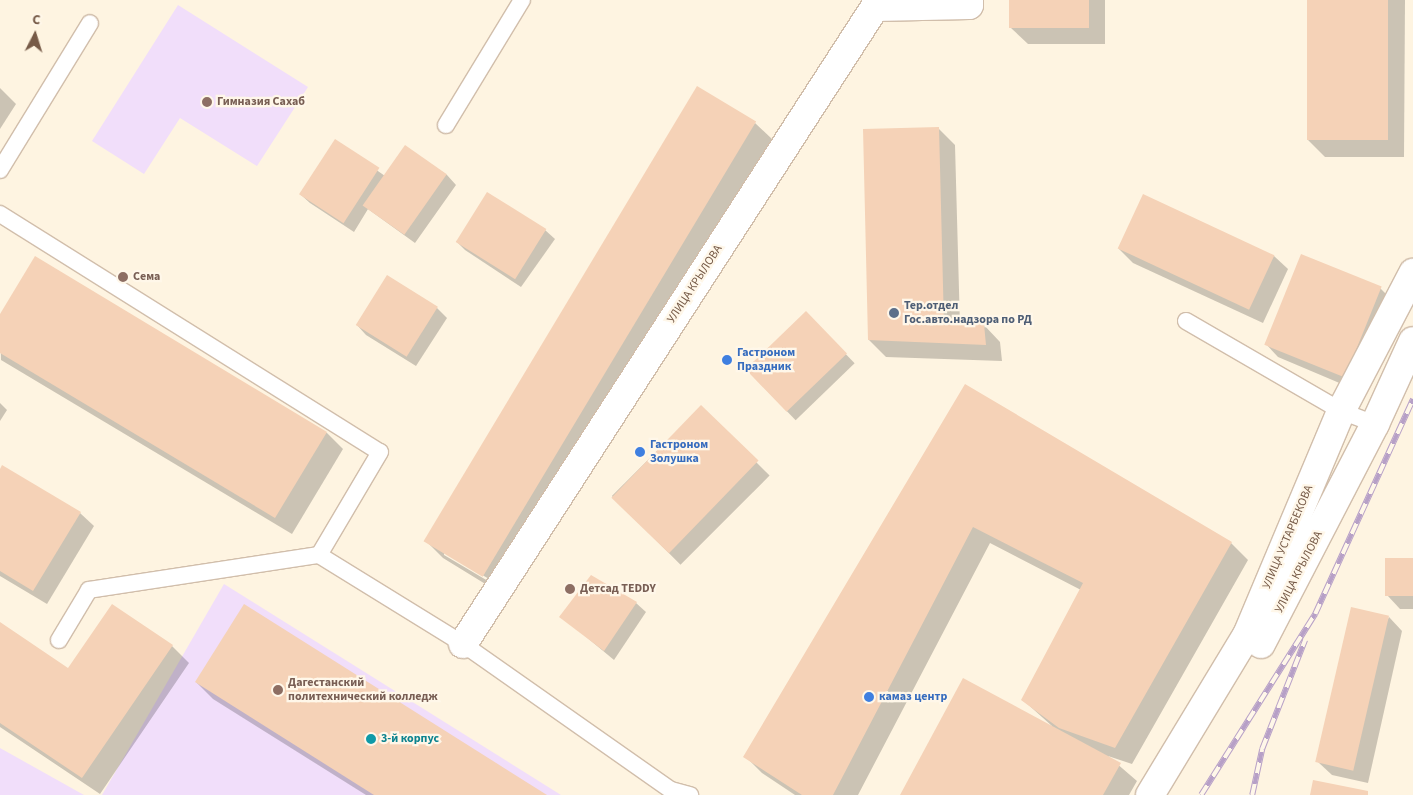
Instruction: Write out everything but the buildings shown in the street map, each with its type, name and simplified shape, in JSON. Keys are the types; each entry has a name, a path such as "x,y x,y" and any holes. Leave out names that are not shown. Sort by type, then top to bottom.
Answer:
{"main road":[{"name":"УЛИЦА КРЫЛОВА","path":"463,644 875,7 969,4 969,0"},
{"name":"УЛИЦА УСТАРБЕКОВА","path":"1150,795 1247,635 1341,410 1413,273"},
{"name":"УЛИЦА КРЫЛОВА","path":"1170,795 1264,639 1375,424 1413,341"}],"lane":[{"path":"446,124 522,0"},
{"path":"0,170 90,23"},
{"path":"0,214 380,452 319,555"},
{"path":"1186,321 1341,410 1375,424"},
{"path":"59,640 89,590 319,555 463,644 671,790 690,795"}],"shaded area":[{"name":"Гимназия Сахаб","path":"178,5 308,87 257,166 180,118 144,174 92,141"},
{"name":"Дагестанский политехнический колледж","path":"224,584 561,795 102,795"},
{"path":"0,748 84,795 0,795"}],"railway":[{"path":"1201,795 1315,614 1413,399"},
{"path":"1252,795 1262,749 1305,640"}],"place":[{"name":"Гимназия Сахаб","path":"207,102"},
{"name":"Сема","path":"123,277"},
{"name":"Тер.отдел Гос.авто.надзора по РД","path":"894,313"},
{"name":"Гастроном Праздник","path":"727,360"},
{"name":"Гастроном Золушка","path":"640,452"},
{"name":"Детсад TEDDY","path":"570,589"},
{"name":"Дагестанский политехнический колледж","path":"278,690"},
{"name":"камаз центр","path":"869,697"},
{"name":"3-й корпус","path":"371,739"}]}
